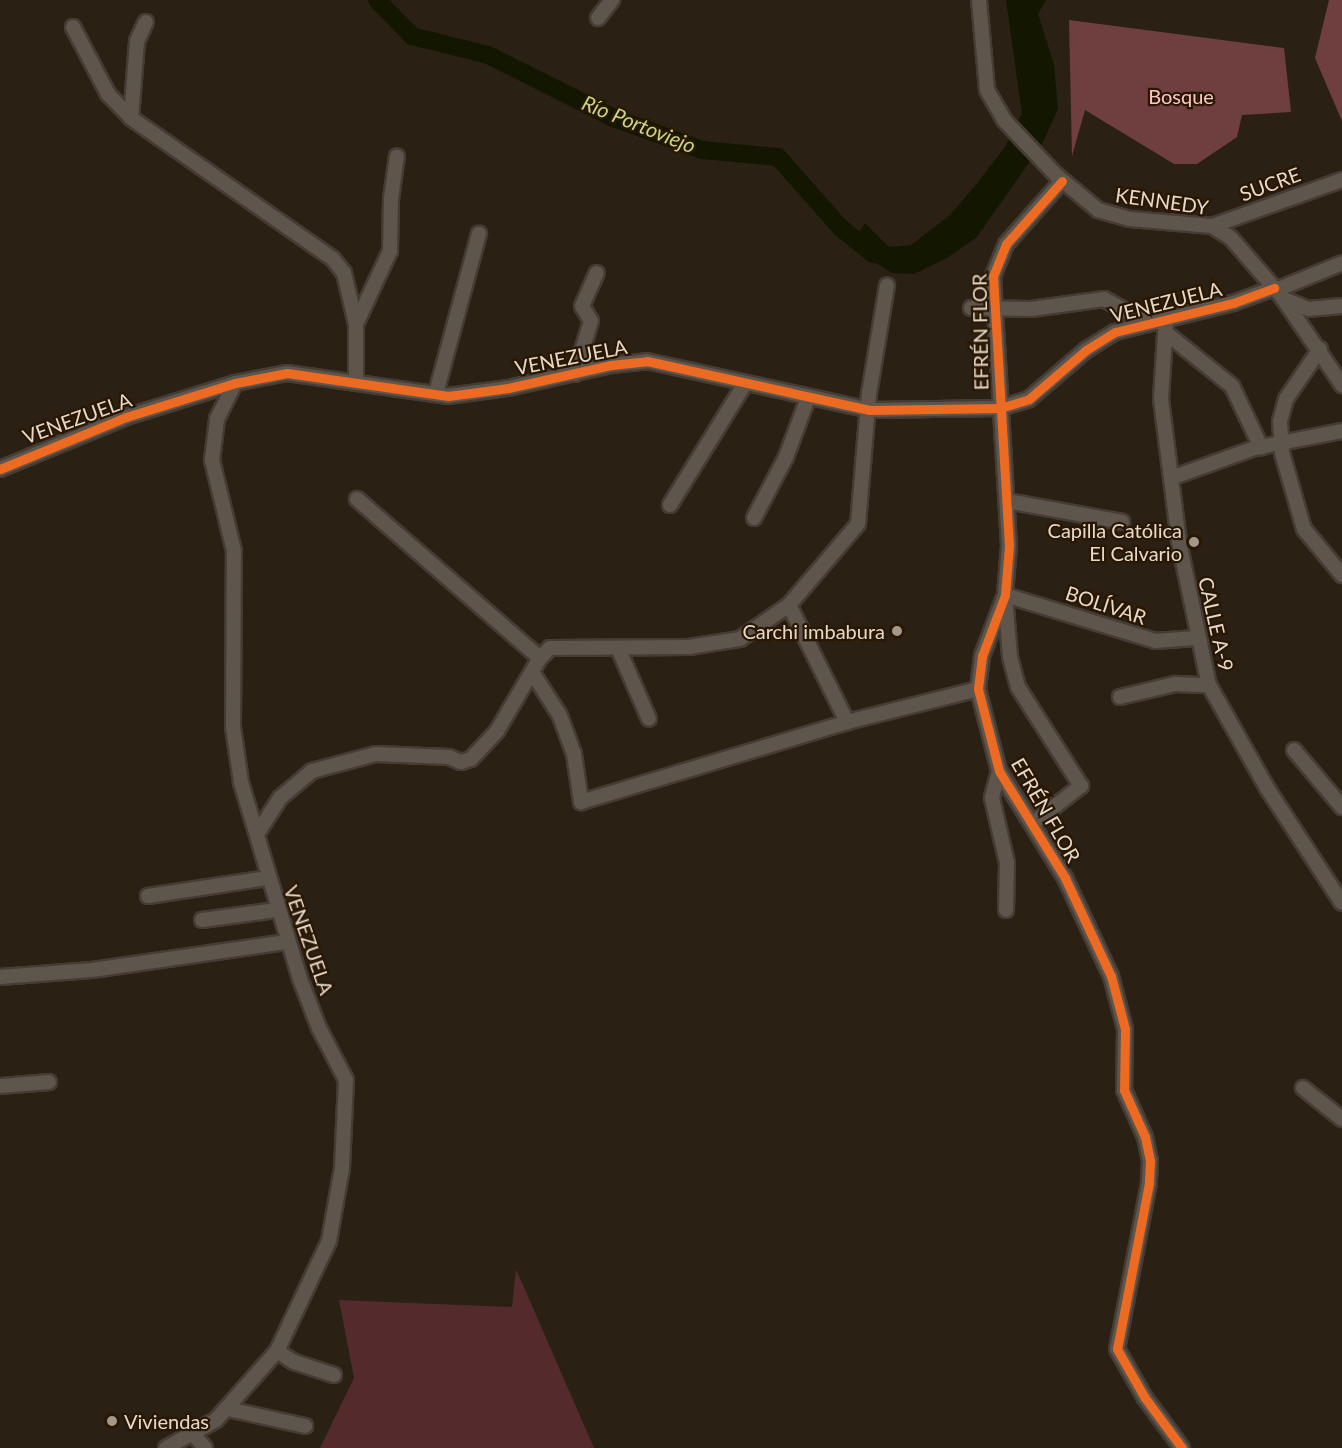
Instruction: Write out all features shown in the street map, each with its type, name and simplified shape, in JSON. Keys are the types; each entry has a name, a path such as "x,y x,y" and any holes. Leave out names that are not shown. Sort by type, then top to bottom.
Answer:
{"street":[{"path":"598,18 612,0"},
{"name":"KENNEDY","path":"979,0 987,90 1004,120 1059,178 1108,214 1212,226 1238,244 1278,292 1320,349 1342,386"},
{"path":"131,118 137,41 146,22"},
{"path":"73,27 108,94 131,118 333,259 344,273 356,324 356,383"},
{"path":"356,324 390,251 390,199 397,156"},
{"name":"EFRÉN FLOR","path":"1059,178 999,254 993,276 1007,501 1005,595 982,656 978,689 999,771 1065,878 1111,976 1125,1029 1124,1090 1145,1137 1150,1161 1117,1349 1145,1398 1182,1448"},
{"name":"SUCRE","path":"1212,226 1342,180"},
{"path":"436,393 479,234"},
{"name":"VENEZUELA","path":"0,469 126,417 235,383 286,374 448,396 508,388 646,361 744,385 869,410 1000,408 1029,399 1104,337 1146,322 1278,292 1342,263"},
{"path":"575,374 591,321 582,306 597,273"},
{"path":"257,834 280,798 312,771 376,754 471,759 497,732 540,658 550,648 688,647 740,639 789,605 858,524 869,410 886,285"},
{"path":"1278,292 1300,308 1342,306"},
{"path":"971,308 1031,309 1104,299 1146,322"},
{"name":"CALLE A-9","path":"1166,319 1171,337 1164,354 1161,399 1196,638 1209,685 1267,788 1342,903"},
{"path":"1171,337 1232,386 1258,447 1271,453 1284,467"},
{"path":"1320,349 1287,399 1280,422 1281,443 1284,467 1304,529 1342,575"},
{"name":"VENEZUELA","path":"166,1448 193,1434 228,1409 277,1351 329,1241 342,1168 346,1080 319,1028 287,942 240,782 233,728 234,551 212,460 218,420 235,383"},
{"path":"670,505 744,385"},
{"path":"754,518 786,457 808,398"},
{"path":"1171,478 1258,447 1342,431"},
{"path":"357,499 540,658"},
{"path":"1007,501 1122,522"},
{"path":"1005,595 1010,657 1018,687 1081,786 1033,823"},
{"name":"BOLÍVAR","path":"1005,595 1155,641 1196,638"},
{"path":"789,605 847,722"},
{"path":"618,648 649,719"},
{"path":"532,672 560,716 574,754 581,802 847,722 978,689"},
{"path":"1120,697 1174,684 1209,685"},
{"path":"1294,750 1342,807"},
{"path":"999,771 992,798 1007,863 1006,910"},
{"path":"148,896 267,878"},
{"path":"202,920 276,910"},
{"path":"0,977 92,970 287,942"},
{"path":"0,1086 49,1083"},
{"path":"1303,1088 1342,1119"},
{"path":"277,1351 294,1362 334,1374"},
{"path":"228,1409 305,1426"},
{"path":"193,1434 205,1448"}],"shaded area":[{"path":"1006,0 1046,0 1038,14 1054,65 1058,109 1042,144 977,237 947,258 914,274 892,273 850,247 865,223 889,247 911,245 950,215 974,187 1005,147 1022,114"},
{"path":"516,1269 594,1448 320,1448 354,1378 339,1300 512,1307"}],"green space":[{"path":"1329,0 1342,0 1342,121 1315,58"},
{"name":"Bosque","path":"1069,20 1284,48 1291,112 1242,115 1237,137 1197,164 1174,164 1085,110 1072,156"}],"waterway":[{"name":"Río Portoviejo","path":"377,0 412,36 488,55 614,118 702,150 778,157 840,227 873,254"}],"cycle path":[{"path":"1062,181 1006,244 993,276 1009,546 1005,595 982,656 978,689 999,771 1065,878 1111,976 1125,1029 1124,1090 1145,1137 1150,1161 1149,1183 1117,1349 1145,1398 1182,1448"},
{"path":"0,469 126,417 235,383 287,373 448,396 508,388 611,365 647,361 869,410 1000,408 1029,399 1086,350 1115,332 1233,303 1274,288"}],"place":[{"name":"Capilla Católica El Calvario","path":"1194,542"},
{"name":"Carchi imbabura","path":"897,631"},
{"name":"Viviendas","path":"112,1421"}]}
